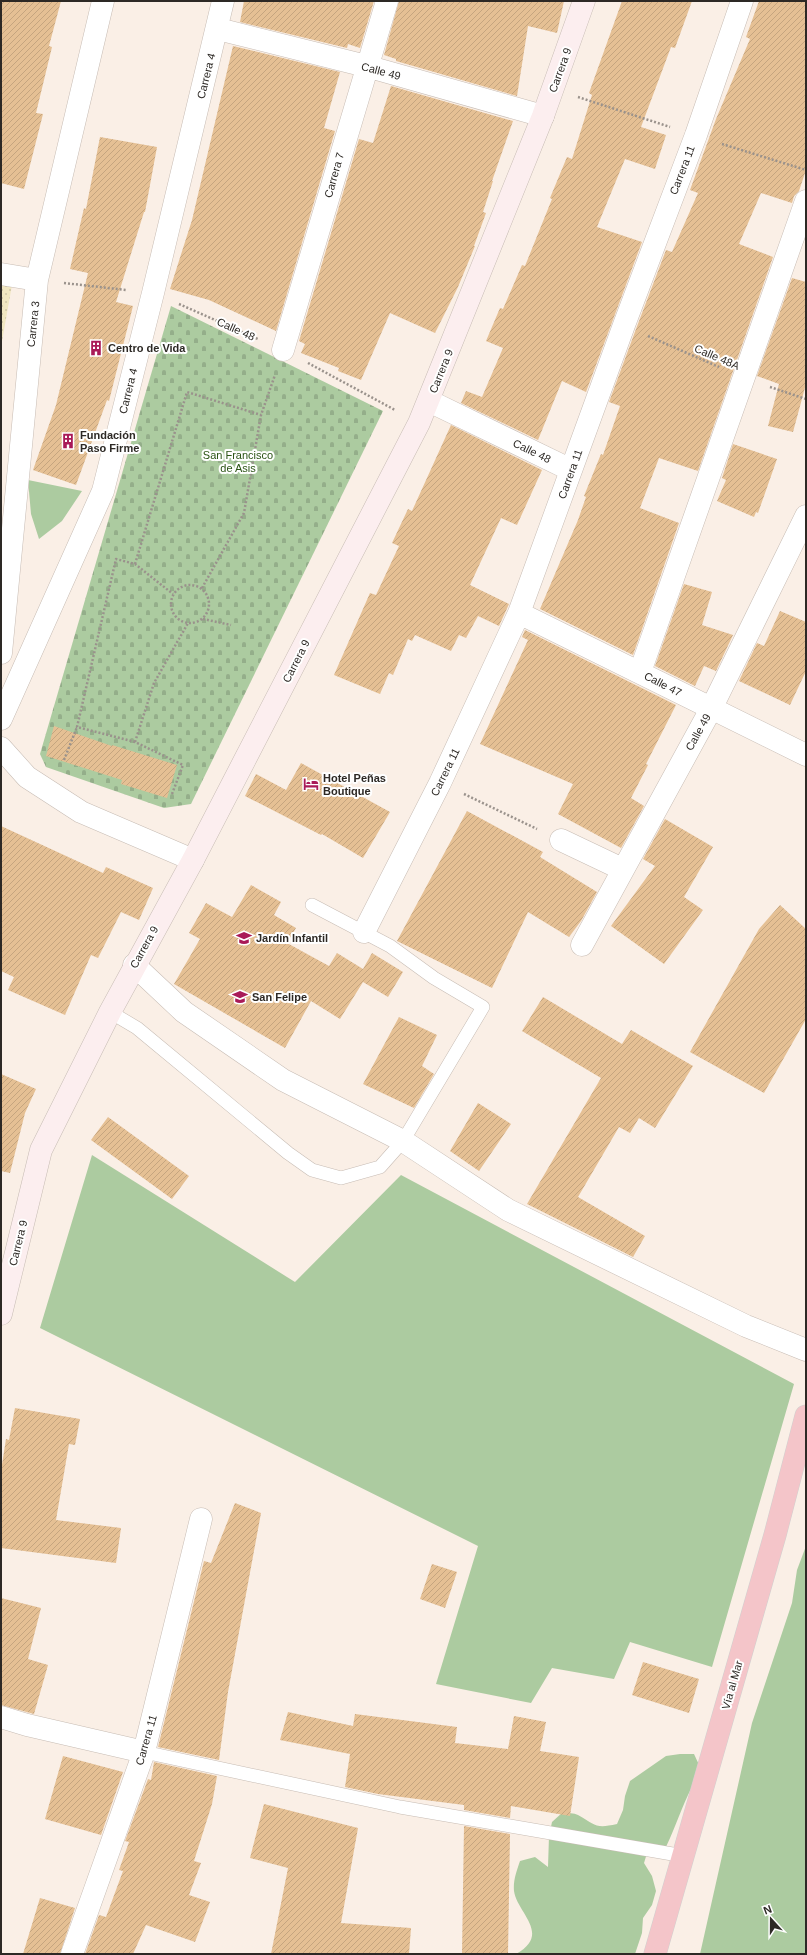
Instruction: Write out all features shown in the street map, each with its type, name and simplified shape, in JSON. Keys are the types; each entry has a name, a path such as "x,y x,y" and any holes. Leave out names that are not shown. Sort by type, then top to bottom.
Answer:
{"highway":[{"name":"Vía al Mar","path":"655,1954 684,1856 806,1416"}],"street":[{"name":"Carrera 3","path":"1,653 37,280 103,1"},
{"name":"Carrera 4","path":"1,720 103,491 154,293 218,29 223,1"},
{"name":"Carrera 7","path":"283,350 366,66 387,1"},
{"name":"Carrera 9","path":"1,1314 41,1150 134,965 193,860 419,423 543,116 584,1"},
{"name":"Carrera 11","path":"364,932 440,783 519,613 624,325 696,135 742,1"},
{"name":"Calle 49","path":"218,29 366,66 543,116"},
{"path":"640,672 806,201"},
{"path":"1,274 37,280"},
{"name":"Calle 48","path":"428,402 572,470"},
{"name":"Calle 49","path":"582,945 622,869 711,708 806,516"},
{"name":"Calle 47","path":"519,613 806,755"},
{"path":"1,748 27,778 81,812 193,860"},
{"path":"561,840 622,869"},
{"path":"134,965 184,1012 283,1080 403,1141 508,1210 746,1326 806,1350"},
{"name":"Carrera 11","path":"72,1954 144,1752 201,1519"},
{"path":"1,1717 27,1725 144,1752"}],"lane":[{"path":"110,1012 137,1028 276,1144 312,1170 341,1178 380,1167 403,1141 483,1007 434,978 390,946 312,905"},
{"path":"144,1752 400,1807 684,1856"}],"path":[{"name":"Calle 48","path":"37,280 154,293 283,350 419,423"},
{"name":"Calle 48A","path":"624,325 744,378 806,399"},
{"path":"202,588 244,513 261,415 283,350"},
{"path":"135,564 187,392 261,415"},
{"path":"64,760 77,727 116,559 135,564 173,594"},
{"path":"203,619 209,610 209,604 208,597 202,588 186,584 173,594 171,608 177,619 188,623 203,619 231,625"},
{"path":"135,742 154,683 188,623"},
{"path":"77,727 135,742 183,764 172,794"},
{"path":"440,783 561,840"}],"green space":[{"name":"San Francisco de Asis","path":"171,306 383,411 191,804 164,808 46,767 40,754"},
{"path":"28,480 82,491 62,521 39,539 31,514"},
{"path":"92,1155 295,1282 401,1175 794,1384 712,1667 630,1642 614,1679 552,1668 531,1703 436,1684 478,1546 40,1328"},
{"path":"806,1546 806,1954 700,1954 752,1723 792,1603 797,1570"},
{"path":"694,1754 700,1767 663,1853 648,1850 644,1863 652,1876 656,1891 652,1905 643,1918 642,1933 635,1954 516,1954 526,1946 531,1939 532,1931 530,1923 516,1899 514,1891 515,1879 520,1861 535,1857 548,1867 549,1836 552,1822 563,1812 576,1814 592,1824 600,1826 617,1824 623,1810 625,1796 630,1781 666,1756"}],"sand":[{"path":"1,266 15,268 1,347"}],"building":[{"path":"1,1 61,1 49,46 52,47 36,113 43,114 24,189 1,183"},
{"path":"244,1 374,1 360,48 348,44 347,48 240,22"},
{"path":"399,1 564,1 557,33 528,26 517,96 396,61 396,59 384,55"},
{"path":"622,1 692,1 675,48 671,47 641,127 666,135 655,169 625,159 597,227 642,242 586,392 562,381 538,440 461,403 466,391 482,397 503,348 486,341 500,308 503,309 522,265 525,266 567,157 572,159 592,95 589,93"},
{"path":"759,1 806,1 806,170 799,191 794,196 792,203 761,193 739,244 773,257 698,471 659,458 640,508 679,523 633,655 540,609 578,520 586,497 584,496 601,454 603,455 620,406 609,402 666,250 672,252 698,193 690,190 716,119 750,39 746,37"},
{"path":"233,46 340,72 324,128 335,131 276,331 209,300 170,289 192,220"},
{"path":"391,86 513,121 492,181 483,212 486,213 475,246 458,287 435,333 390,313 361,380 338,371 339,368 301,353 305,344 299,341 359,139 373,143"},
{"path":"100,137 157,147 145,212 116,302 133,306 109,401 107,400 76,485 33,470 56,405 88,273 70,269 84,208 86,209"},
{"path":"792,278 806,282 806,384 793,432 768,426 779,384 757,376"},
{"path":"451,425 542,470 517,525 501,518 470,585 509,604 499,626 478,616 466,638 459,635 451,651 415,635 412,641 408,639 393,675 389,673 380,694 334,675 370,593 376,595 399,546 392,543 408,509 412,511"},
{"path":"733,444 777,459 758,513 756,512 754,517 717,501 726,480 722,478"},
{"path":"684,584 712,592 702,625 733,635 716,671 704,666 695,686 655,666"},
{"path":"780,611 806,622 806,671 790,705 739,681 757,643 764,646"},
{"path":"525,630 676,705 646,764 648,765 631,798 644,806 621,848 558,814 573,784 480,744 528,640 522,637"},
{"path":"54,726 112,746 177,765 167,798 121,784 122,780 46,756"},
{"path":"301,763 390,812 363,858 322,834 321,835 245,796 256,774 286,790"},
{"path":"467,811 543,852 540,857 597,892 581,921 569,937 528,912 492,988 397,941"},
{"path":"665,819 713,847 684,897 703,910 664,964 611,926 655,866 643,859"},
{"path":"1,826 103,873 106,867 153,888 139,920 121,912 98,958 91,955 65,1015 8,990 14,977 1,971"},
{"path":"251,885 281,902 274,915 296,928 287,943 329,966 337,953 363,969 372,953 403,972 388,997 363,982 340,1019 311,1001 285,1048 174,984 200,939 189,933 206,903 232,917"},
{"path":"780,905 806,929 806,1019 764,1093 690,1052 759,929"},
{"path":"543,997 622,1044 631,1030 693,1066 655,1128 639,1118 630,1133 619,1127 578,1197 645,1236 633,1257 527,1204 601,1078 522,1031"},
{"path":"399,1017 437,1035 422,1066 434,1074 414,1108 363,1084"},
{"path":"1,1074 36,1089 25,1113 10,1173 1,1171"},
{"path":"478,1103 511,1124 479,1171 450,1151"},
{"path":"108,1117 189,1176 172,1199 91,1140"},
{"path":"15,1408 80,1419 75,1445 69,1444 56,1520 121,1528 116,1563 1,1548 1,1471 6,1439 9,1440"},
{"path":"235,1503 261,1513 228,1692 219,1760 158,1747 204,1561 211,1563"},
{"path":"432,1564 457,1572 445,1608 420,1599"},
{"path":"1,1598 41,1608 28,1659 48,1665 34,1714 1,1705"},
{"path":"643,1662 699,1679 689,1713 632,1695"},
{"path":"288,1712 353,1726 355,1714 457,1727 455,1743 508,1749 514,1716 546,1722 540,1751 579,1757 570,1816 511,1806 510,1818 464,1810 464,1805 378,1794 345,1787 350,1754 280,1740"},
{"path":"63,1756 123,1772 101,1835 45,1819"},
{"path":"154,1762 217,1776 212,1804 194,1861 201,1863 189,1895 210,1902 195,1942 146,1925 133,1954 85,1954 99,1915 106,1917 123,1871 119,1870 129,1842 125,1841 148,1779 151,1780"},
{"path":"264,1804 358,1828 341,1923 411,1928 409,1954 271,1954 288,1868 250,1858"},
{"path":"464,1826 510,1834 508,1954 462,1954"},
{"path":"40,1898 75,1908 60,1954 23,1954"}],"place":[{"name":"Centro de Vida","path":"96,348"},
{"name":"Fundación Paso Firme","path":"68,441"},
{"name":"Hotel Peñas Boutique","path":"311,784"},
{"name":"Jardín Infantil","path":"244,938"},
{"name":"San Felipe","path":"240,997"}]}
